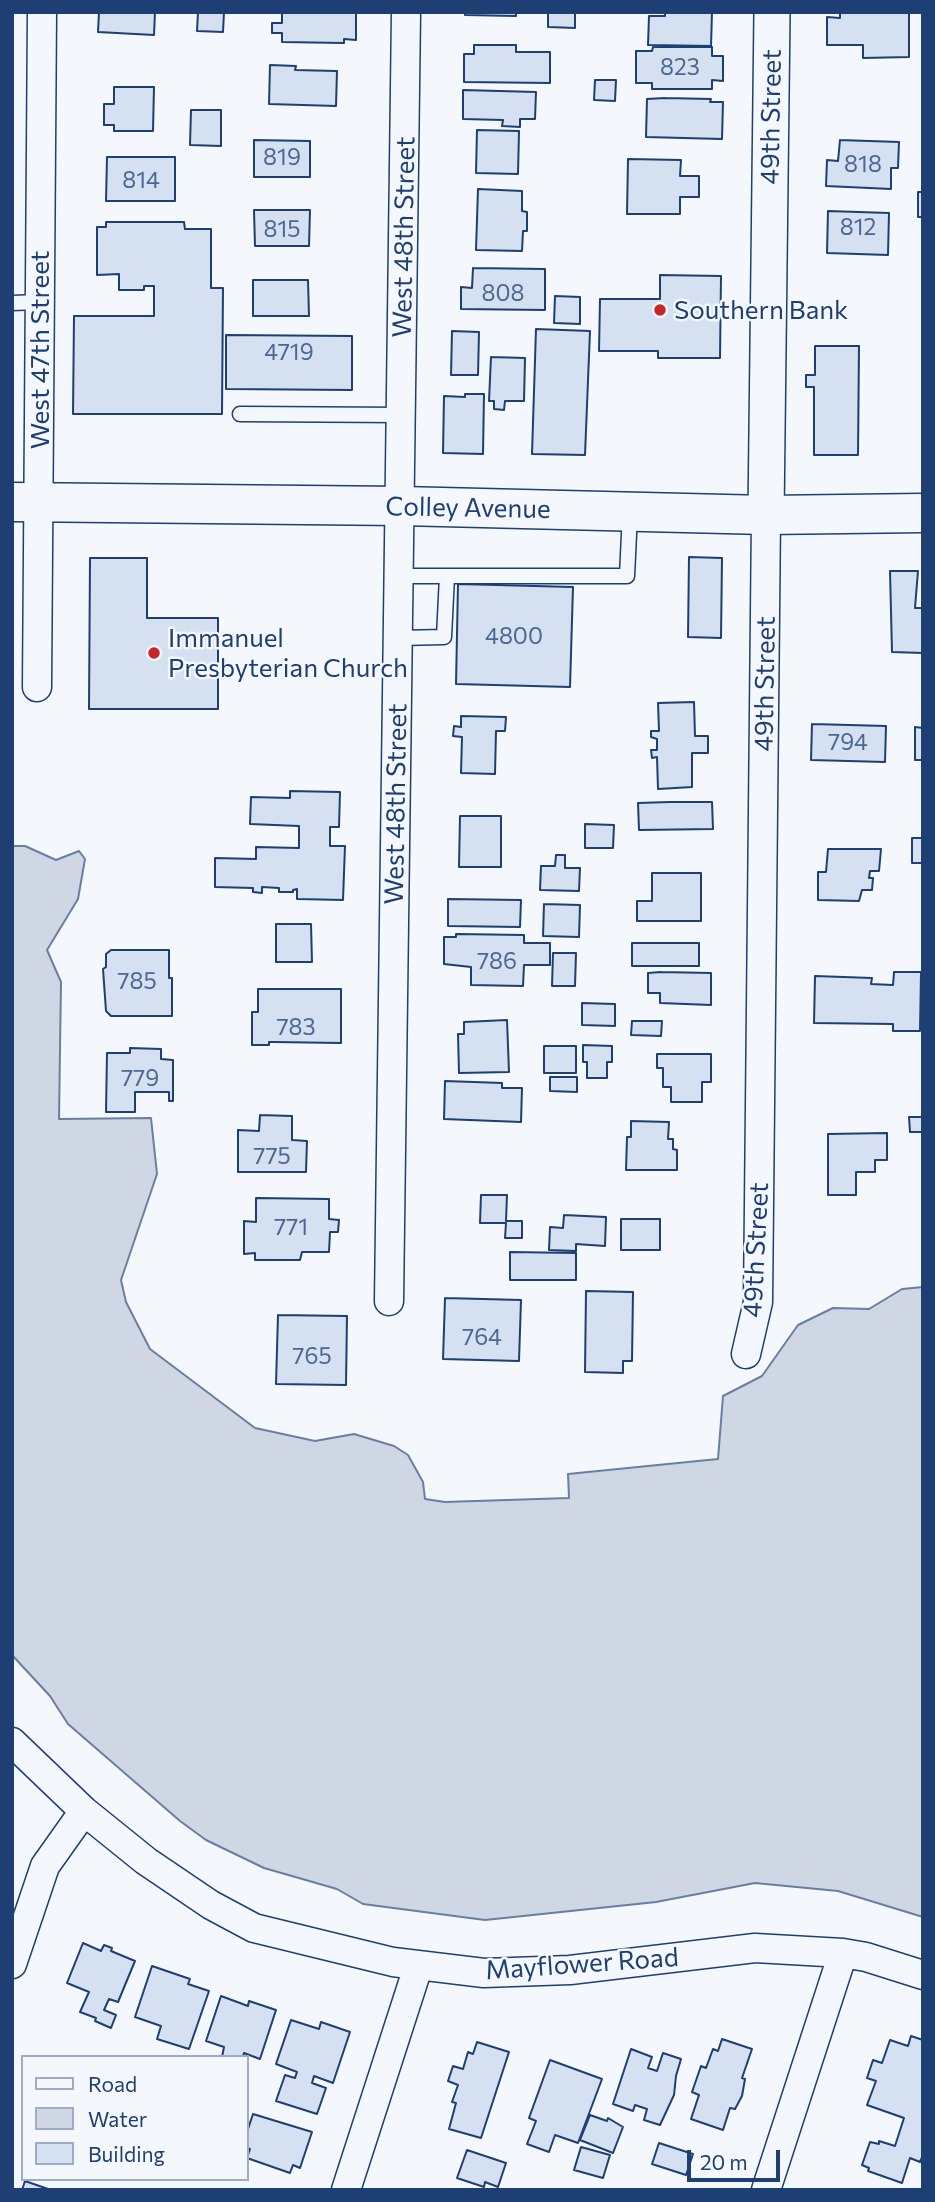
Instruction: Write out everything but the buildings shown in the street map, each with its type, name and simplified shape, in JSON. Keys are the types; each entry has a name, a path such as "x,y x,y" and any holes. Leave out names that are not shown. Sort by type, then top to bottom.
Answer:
{"main road":[{"name":"Colley Avenue","path":"26,503 401,506 766,515 923,513"}],"street":[{"name":"West 47th Street","path":"37,687 26,503 40,302 42,12"},
{"name":"West 48th Street","path":"389,1301 407,12"},
{"name":"49th Street","path":"746,1354 758,1302 772,12"},
{"name":"Mayflower Road","path":"12,1742 84,1811 146,1861 211,1905 254,1928 418,1966 484,1973 570,1970 754,1948 843,1953 866,1957 923,1975"},
{"path":"12,1964 45,1866 84,1811"},
{"path":"766,2190 843,1953"},
{"path":"346,2190 418,1966"}],"lane":[{"path":"12,303 40,302"},
{"path":"240,414 402,415"},
{"path":"399,576 627,576 630,512"},
{"path":"398,638 444,637 447,576"}],"water":[{"path":"12,846 25,846 56,860 79,851 85,859 78,899 47,950 61,982 59,1119 151,1118 157,1174 121,1280 126,1302 150,1349 255,1428 315,1441 354,1434 394,1446 408,1455 423,1482 425,1499 445,1502 569,1498 568,1474 718,1459 723,1396 762,1376 798,1325 833,1308 869,1309 902,1289 923,1287 923,1917 838,1891 755,1883 656,1902 485,1920 363,1904 337,1889 264,1868 206,1840 180,1821 68,1724 50,1696 12,1655"}],"place":[{"name":"Southern Bank","path":"660,310"},
{"name":"Immanuel Presbyterian Church","path":"154,653"}]}
